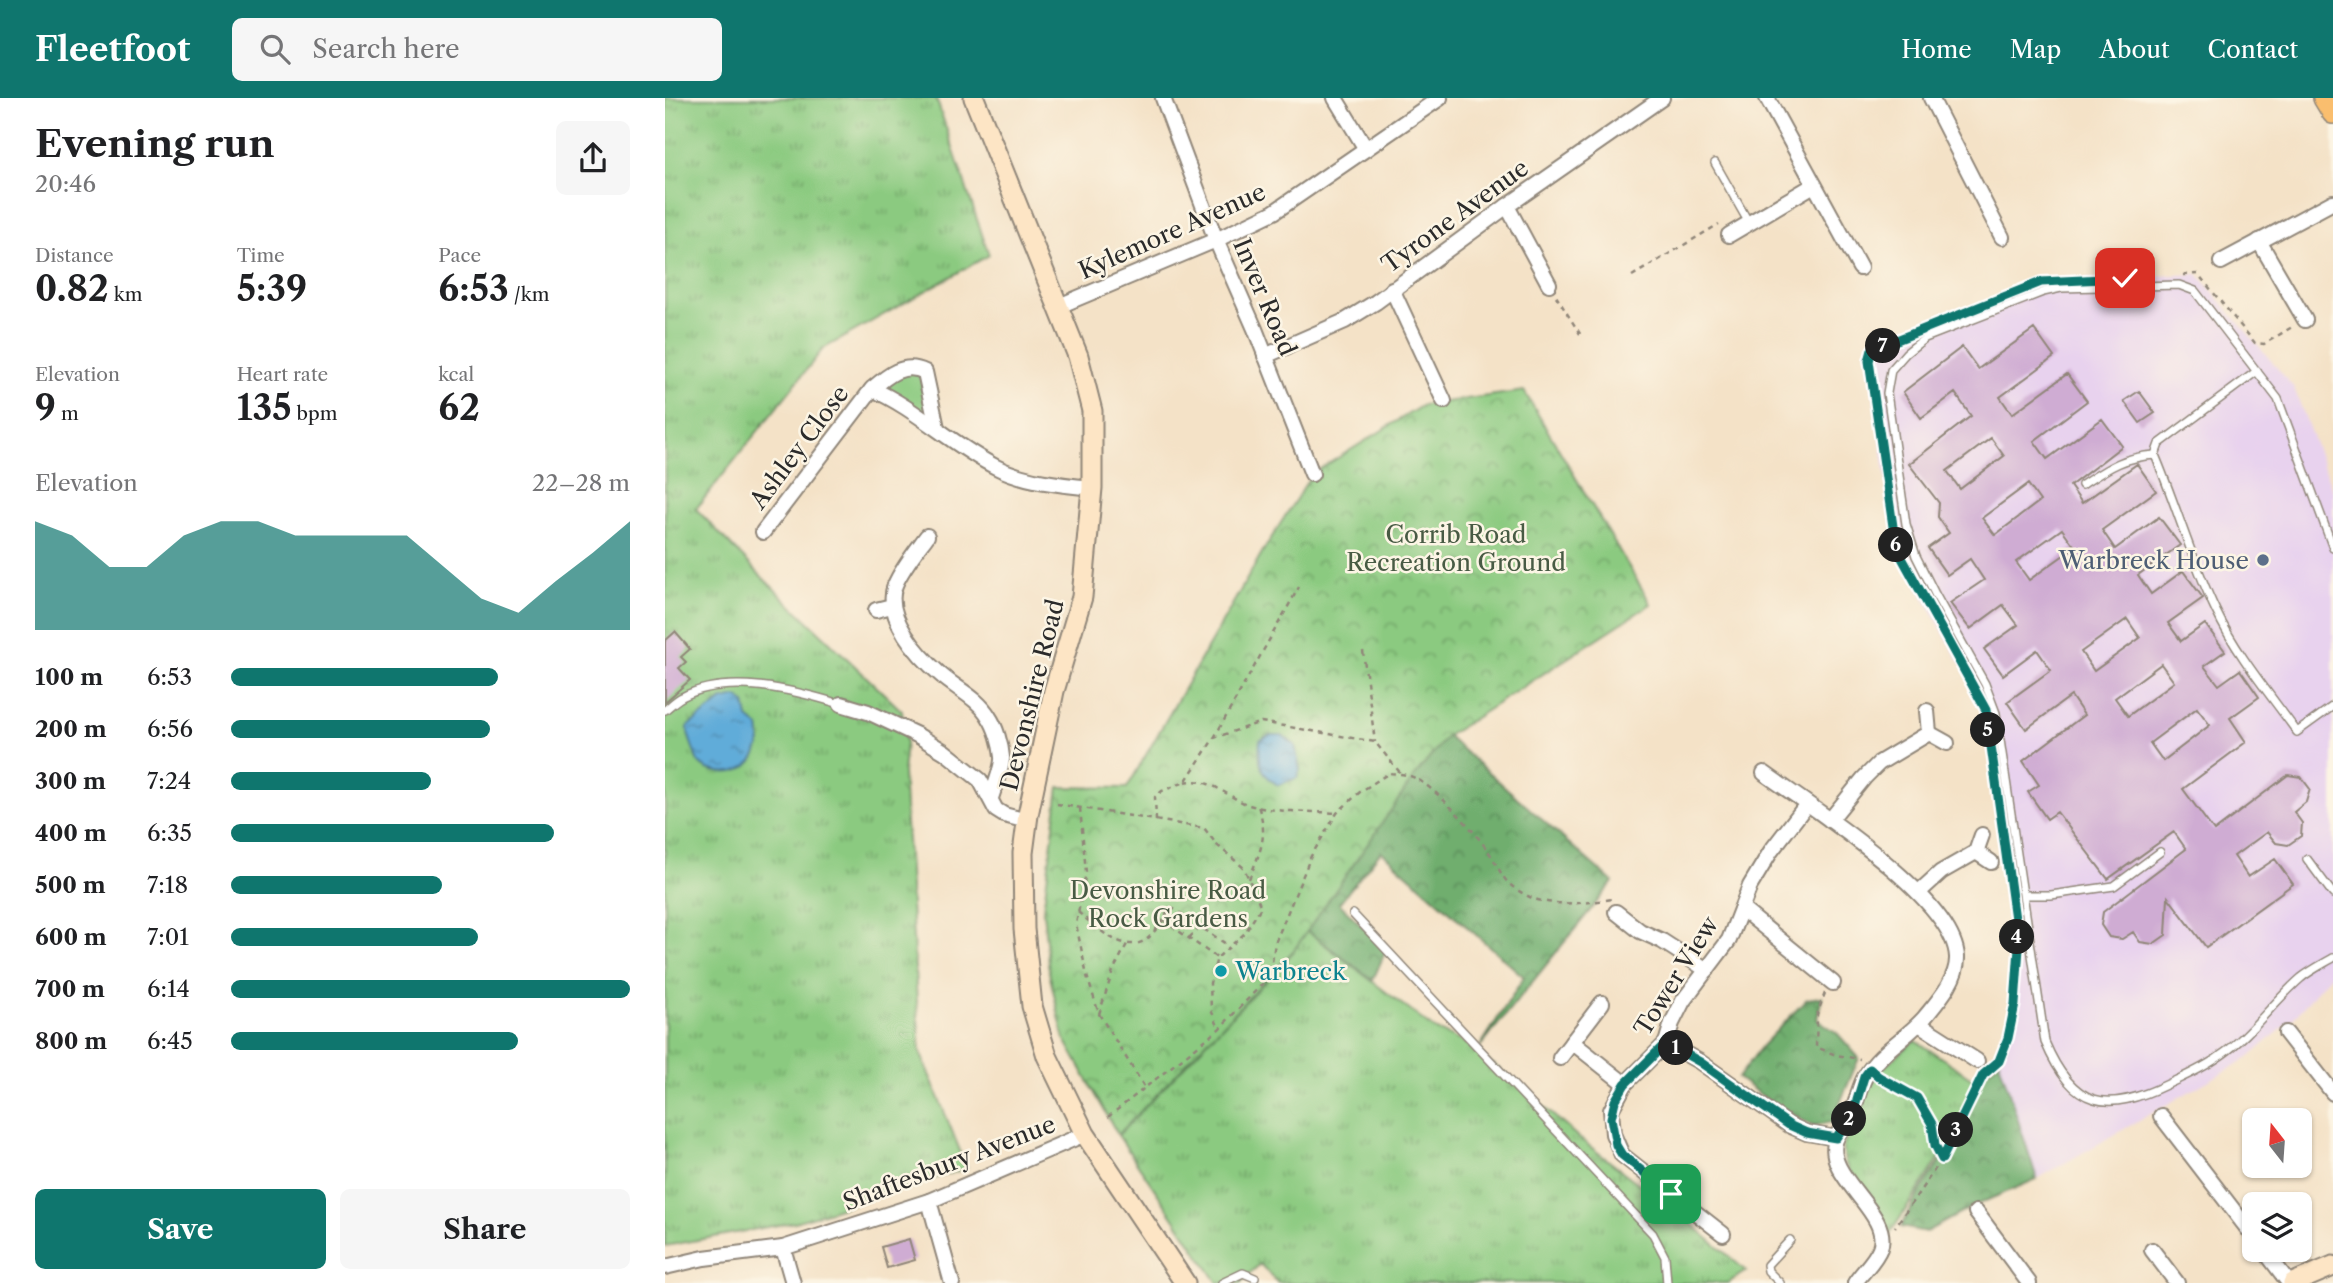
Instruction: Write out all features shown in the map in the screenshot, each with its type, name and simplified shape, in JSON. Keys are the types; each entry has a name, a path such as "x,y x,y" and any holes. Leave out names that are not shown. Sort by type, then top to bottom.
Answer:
{"main road":[{"name":"Devonshire Road","path":"974,98 1078,356 1092,411 1092,488 1082,597 1054,691 1023,853 1024,929 1032,1006 1047,1056 1085,1134 1185,1283"},
{"path":"2324,98 2333,113"},
{"path":"2291,1283 2333,1266"}],"street":[{"name":"Inver Road","path":"1163,98 1216,240 1312,474"},
{"path":"1335,98 1366,149"},
{"name":"Kylemore Avenue","path":"1059,306 1216,240 1274,212 1440,98"},
{"name":"Tyrone Avenue","path":"1265,356 1345,321 1662,98"},
{"path":"1767,98 1860,268"},
{"path":"1931,98 2002,237"},
{"path":"1729,235 1814,185"},
{"path":"2221,262 2333,202"},
{"path":"1507,206 1549,284"},
{"path":"2259,241 2305,320"},
{"path":"1392,289 1444,401"},
{"name":"Ashley Close","path":"764,531 871,389 890,373 908,368 925,372 937,428"},
{"name":"Ashley Close","path":"871,389 896,400 997,468 1051,484 1092,488"},
{"path":"927,536 895,586 892,606 895,619 915,647 942,676 965,691 988,715 1003,759 991,798"},
{"path":"876,610 892,606"},
{"path":"841,704 868,712 917,735 945,752 979,780 996,810 1027,821"},
{"path":"1927,711 1929,733"},
{"path":"1929,733 1947,743"},
{"path":"1830,820 1879,763 1929,733"},
{"path":"1764,773 1830,820 1919,892 1944,924 1957,956 1951,981 1919,1024 1864,1077 1853,1113 1836,1138 1835,1148 1840,1166 1879,1226 1881,1247 1855,1283"},
{"name":"Tower View","path":"1723,1234 1622,1155 1616,1145 1611,1110 1625,1084 1666,1043 1683,1001 1729,940 1750,886 1771,851 1807,804"},
{"path":"1919,892 1941,872 1976,852 1982,835"},
{"path":"1976,852 1991,862"},
{"path":"1614,905 1640,931 1663,941 1707,970"},
{"path":"1742,909 1833,983"},
{"path":"1560,1058 1602,1003"},
{"path":"1919,1024 1977,1060"},
{"path":"2286,1032 2333,1093"},
{"path":"1572,1042 1625,1084"},
{"path":"1666,1043 1700,1062 1789,1125 1807,1133 1836,1138"},
{"path":"2161,1116 2242,1221"},
{"name":"Shaftesbury Avenue","path":"665,1267 704,1258 783,1248 929,1200 1085,1134"},
{"path":"1671,1194 1686,1176"},
{"path":"929,1200 952,1283"},
{"path":"1976,1212 2029,1283"},
{"path":"783,1248 793,1283"},
{"path":"2152,1250 2177,1283"},
{"path":"2274,1262 2291,1283"}],"lane":[{"path":"1715,163 1749,223"},
{"path":"2333,548 2278,399 2195,291 2179,285 2061,288 2043,292 1925,338 1891,370 1887,393 1906,524 1916,556 1985,684 1996,713 2045,1042 2053,1062 2064,1078 2083,1096 2103,1102 2135,1099 2188,1075 2220,1056 2302,977 2333,958"},
{"path":"2256,371 2159,444 2155,455 2216,611 2231,640 2251,669 2297,732 2333,706"},
{"path":"2083,485 2111,465 2136,457 2155,455"},
{"path":"665,710 681,697 696,691 710,686 731,685 782,689 841,704"},
{"path":"2024,895 2051,895 2114,886 2160,852"},
{"path":"2307,859 2333,894"},
{"path":"1353,915 1653,1234 1665,1258 1667,1283"},
{"path":"1780,1283 1768,1271 1767,1265 1790,1240"},
{"path":"1222,1283 1243,1273 1255,1278"}],"path":[{"path":"1632,276 1719,223 1729,235"},
{"path":"2174,275 2198,274 2255,343 2264,344 2305,320"},
{"path":"1549,284 1582,337"},
{"path":"1910,335 1872,350 1869,361 1896,547 1921,592"},
{"path":"1185,782 1214,738 1299,587"},
{"path":"1363,651 1374,743 1402,775"},
{"path":"1214,738 1261,722 1374,743"},
{"path":"1108,1117 1219,1029 1270,976 1275,943 1311,856 1337,813 1360,792 1389,773 1414,777 1446,803 1489,852 1502,879 1528,897 1564,904 1614,905"},
{"path":"1156,821 1156,797 1162,791 1197,779 1246,804 1285,810 1337,813"},
{"path":"1057,804 1204,828 1217,845 1244,867 1261,907 1245,933 1217,958 1210,983 1211,1010 1219,1029"},
{"path":"1248,879 1263,847 1262,818 1258,806"},
{"path":"1080,808 1086,872 1076,923 1087,975 1099,1014 1145,1088"},
{"path":"1881,1247 1942,1159 1983,1075 1999,1061 2008,1038 2015,1004 2019,948 2001,828"},
{"path":"1079,912 1105,935 1127,944 1146,940 1171,907 1229,946"},
{"path":"1162,919 1217,958"},
{"path":"1189,938 1201,927"},
{"path":"1099,1014 1113,971 1127,944"},
{"path":"1833,983 1822,997 1817,1014 1816,1048 1836,1055 1859,1058 1879,1077 1917,1098 1932,1124 1935,1145 1942,1159"}],"shaded area":[{"path":"2198,274 2294,388 2333,492 2333,972 2293,1019 2248,1058 2037,1179 1999,1061 2009,1038 2015,1004 2019,948 1986,710 1896,547 1869,361 1872,350 2041,282"}],"green space":[{"path":"665,98 936,98 989,255 823,349 696,509 765,580 902,711 906,743 903,773 920,1052 967,1168 795,1222 665,1246"},
{"path":"917,368 937,428 872,389"},
{"path":"1524,391 1651,604 1447,736 1414,777 1294,950 1118,1135 1064,1038 1049,972 1043,911 1059,787 1127,788 1263,551 1312,474 1423,405"},
{"path":"1447,736 1613,882 1479,1048 1524,977 1381,851 1339,903 1386,950 1373,980 1307,931 1414,777"},
{"path":"1307,931 1434,1029 1465,1043 1511,1078 1579,1138 1695,1227 1746,1271 1728,1283 1278,1283 1260,1264 1240,1283 1218,1283 1118,1135 1293,952"},
{"path":"1822,997 1817,1019 1837,1033 1859,1058 1832,1122 1813,1126 1777,1107 1738,1078 1762,1046 1807,999"},
{"path":"1915,1040 1979,1083 1952,1139 1887,1238 1880,1213 1853,1179 1845,1162 1843,1145 1861,1115 1867,1087 1878,1072"},
{"path":"1999,1061 2037,1179 1976,1205 1926,1232 1901,1227 1919,1193 1942,1159 1983,1075"}],"water":[{"path":"737,697 745,703 748,718 759,727 756,754 746,767 738,770 719,772 708,769 697,760 688,726 723,700"},
{"path":"1270,735 1282,735 1295,745 1300,770 1297,778 1278,785 1267,776 1260,760 1260,740"}],"building":[{"path":"2034,329 2054,357 2000,397 2012,414 2067,374 2087,401 2034,441 2047,459 2102,419 2122,446 2070,486 2082,503 2137,464 2156,491 2102,530 2115,549 2159,517 2180,545 2138,575 2151,594 2183,571 2203,598 2168,623 2181,641 2205,624 2225,651 2204,666 2219,685 2240,670 2259,697 2230,718 2246,742 2183,789 2214,831 2288,775 2301,777 2310,789 2306,802 2294,812 2302,823 2301,836 2288,845 2276,843 2267,832 2234,856 2248,877 2275,859 2293,884 2206,947 2168,897 2166,935 2153,944 2140,942 2133,932 2122,939 2109,937 2101,925 2103,912 2186,849 2174,832 2108,879 2057,812 2047,819 2028,792 2039,785 2023,761 2084,715 2071,696 2026,729 2007,702 2051,670 2037,650 2003,675 1984,649 2018,625 2003,605 1970,629 1950,603 1984,580 1970,559 1947,575 1928,548 1949,533 1938,517 1939,503 1909,464 1971,416 1955,393 1921,418 1903,392 1962,347 1978,369","holes":["1991,438 2004,456 1960,489 1947,471","2028,484 2040,501 1995,535 1982,518","2062,529 2075,547 2029,580 2016,562","2127,619 2140,638 2094,671 2081,652","2161,664 2174,682 2128,716 2115,698","2197,708 2210,725 2163,761 2150,743"]},
{"path":"2139,391 2155,413 2140,423 2124,401"},
{"path":"675,632 690,649 681,657 686,662 679,668 690,680 665,702 665,641"},
{"path":"909,1239 915,1260 887,1268 881,1247"}],"place":[{"name":"Warbreck House","path":"2263,560"},
{"name":"Warbreck","path":"1221,971"}],"route":[{"path":"1671,1194 1622,1155 1616,1145 1611,1118 1611,1110 1625,1084 1666,1043 1700,1062 1789,1125 1807,1133 1836,1138 1853,1113 1864,1077 1870,1069 1917,1098 1932,1124 1935,1145 1942,1159 1983,1075 1999,1061 2008,1038 2015,1004 2019,948 1986,710 1896,547 1869,361 1872,350 2041,282 2125,278"}],"park label":[{"name":"Corrib Road Recreation Ground","path":"1456,548"},
{"name":"Devonshire Road Rock Gardens","path":"1168,904"}]}
